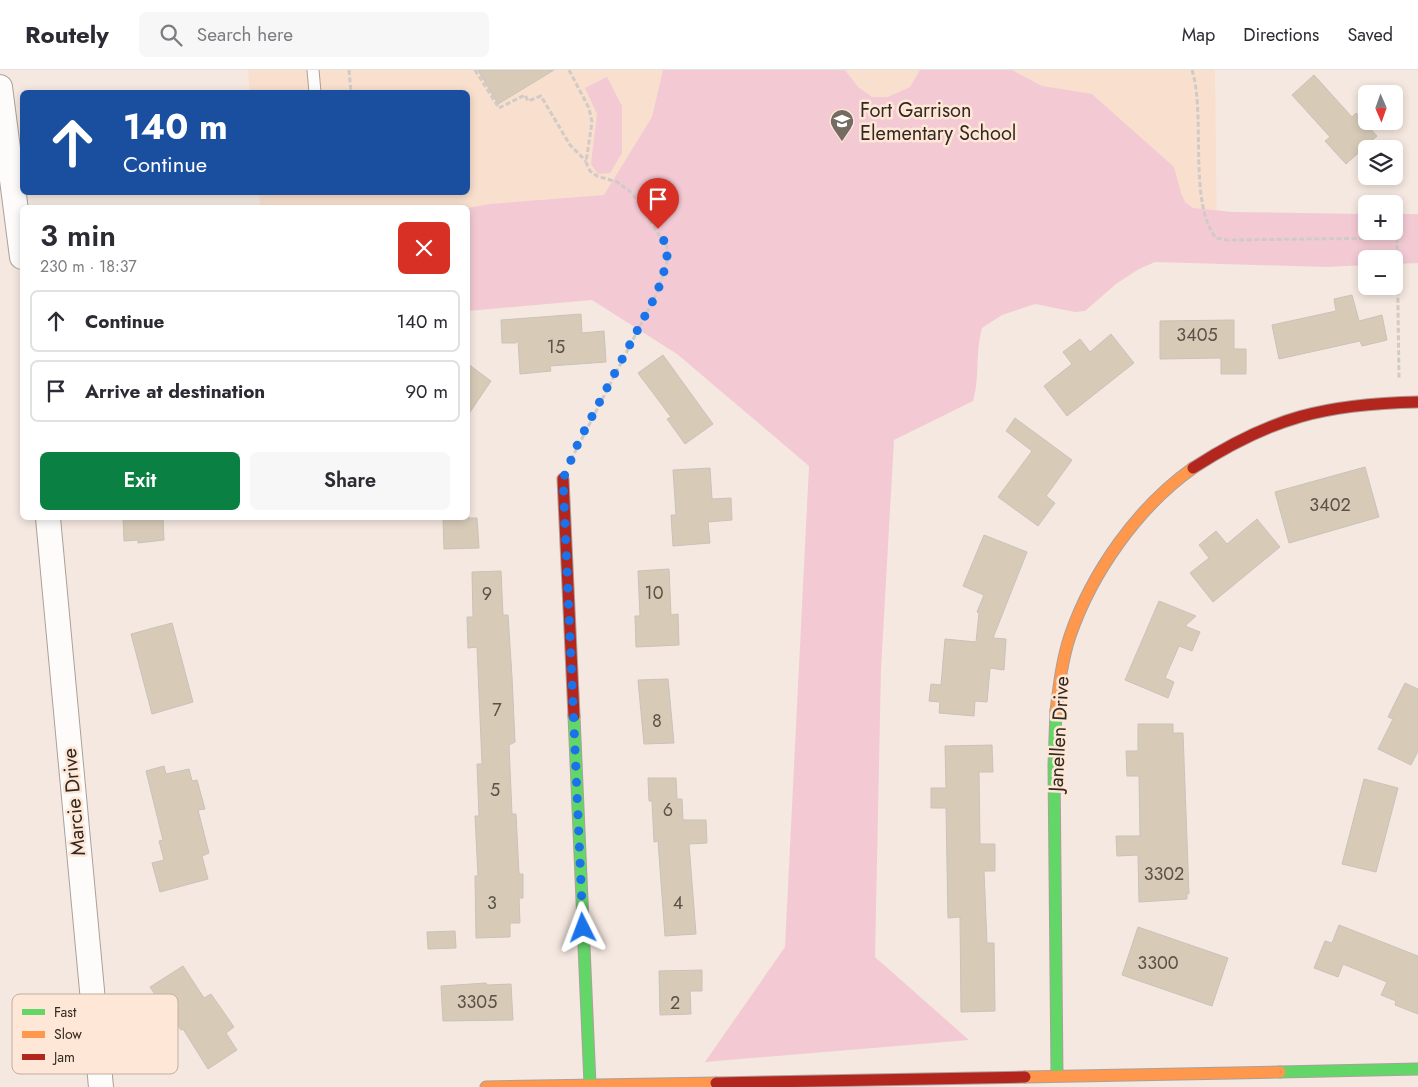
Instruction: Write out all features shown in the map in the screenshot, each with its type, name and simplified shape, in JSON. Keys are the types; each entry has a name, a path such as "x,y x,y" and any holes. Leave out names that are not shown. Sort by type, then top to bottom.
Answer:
{"street":[{"path":"0,86 20,241"},
{"name":"Janellen Drive","path":"1057,1075 1054,740 1056,708 1068,644 1088,595 1106,562 1130,527 1156,498 1217,449 1255,431 1326,408 1355,403 1418,402"},
{"path":"563,479 590,1084"},
{"name":"Marcie Drive","path":"48,520 92,994"},
{"path":"486,1087 590,1084 734,1084 1057,1075 1418,1070"},
{"name":"Marcie Drive","path":"100,1074 101,1087"}],"lane":[{"path":"313,70 315,90"}],"path":[{"path":"349,70 351,90"},
{"path":"475,70 499,108 525,95 528,101 541,96 570,145 586,162 590,171 597,176 617,182 632,193 667,247 667,262 657,293 579,441 563,479"},
{"path":"569,70 584,96 592,122 586,162"},
{"path":"1192,70 1198,102 1198,146 1204,218 1216,238 1227,240 1397,238 1399,385"}],"shaded area":[{"name":"Fort Garrison Elementary School","path":"248,70 1215,70 1217,242 470,254 470,205 260,205 259,195 470,195 470,90 250,90"},
{"path":"663,70 845,70 858,87 872,97 888,97 910,87 920,70 1012,70 1042,86 1092,94 1174,167 1185,202 1193,208 1233,212 1358,214 1358,240 1403,240 1403,214 1418,214 1418,263 1403,264 1403,250 1358,250 1358,265 1327,267 1155,262 1139,269 1116,284 1085,311 1075,312 1035,304 1002,315 982,328 973,401 894,440 881,669 875,957 969,1040 705,1062 785,947 809,466 677,354 592,300 470,311 470,208 490,204 604,195 652,117"},
{"path":"607,77 622,106 622,153 610,173 598,174 591,164 597,114 585,88"}],"building":[{"path":"478,70 554,70 498,104"},
{"path":"1314,75 1352,117 1356,113 1358,115 1358,130 1372,130 1377,136 1373,140 1358,140 1358,153 1346,164 1325,141 1330,137 1292,95"},
{"path":"1352,295 1359,321 1382,315 1387,340 1362,346 1360,341 1279,359 1272,325 1336,311 1334,299"},
{"path":"581,314 582,333 604,331 606,362 550,366 551,371 520,374 518,340 516,343 502,343 501,320"},
{"path":"1234,320 1234,349 1246,349 1246,374 1221,374 1221,358 1160,359 1160,321"},
{"path":"1111,334 1134,363 1067,416 1044,386 1072,364 1063,352 1080,339 1090,352"},
{"path":"663,355 713,424 685,444 667,419 671,417 638,373"},
{"path":"470,365 491,381 470,412"},
{"path":"1015,418 1072,460 1046,496 1055,503 1038,526 998,497 1032,451 1006,431"},
{"path":"1365,467 1379,517 1289,543 1275,492"},
{"path":"710,468 712,499 731,498 732,520 708,522 710,543 673,546 671,515 676,515 673,470"},
{"path":"470,518 477,518 479,548 444,549 443,520 470,520"},
{"path":"1257,519 1280,547 1213,602 1190,573 1209,558 1199,545 1216,531 1227,544"},
{"path":"123,520 163,520 164,540 138,543 138,540 124,541"},
{"path":"984,535 1027,552 993,638 1006,639 1004,670 990,668 987,702 975,701 974,716 939,713 940,702 929,701 931,684 941,685 945,639 976,642 979,613 977,612 984,595 963,586"},
{"path":"669,569 671,615 678,614 679,645 636,647 635,616 640,616 638,571"},
{"path":"501,571 503,615 508,615 515,742 509,745 512,814 516,814 519,874 523,874 523,898 519,898 520,923 510,923 510,937 476,938 475,876 478,876 475,816 479,816 477,764 482,764 477,647 468,648 467,617 473,617 472,572"},
{"path":"1159,601 1196,616 1185,626 1200,632 1192,651 1179,646 1165,678 1174,682 1168,698 1125,680"},
{"path":"172,623 193,702 152,714 131,634"},
{"path":"668,679 674,743 644,744 638,680"},
{"path":"1405,683 1418,689 1418,751 1411,765 1378,749 1393,719 1388,717"},
{"path":"1138,724 1173,724 1173,733 1183,733 1189,894 1187,893 1187,899 1139,902 1138,855 1117,856 1116,836 1140,836 1139,776 1127,776 1126,751 1138,751"},
{"path":"992,745 993,772 979,772 980,844 995,844 995,871 984,871 987,943 994,943 995,1011 961,1012 960,917 948,918 946,808 931,808 931,788 946,788 945,746"},
{"path":"164,766 166,774 189,769 192,781 197,780 205,809 198,810 209,853 202,856 208,879 160,892 152,863 164,860 159,841 163,840 146,771"},
{"path":"648,778 676,778 677,799 682,799 683,820 706,820 707,843 689,844 696,934 665,936 658,841 654,842 652,801 649,801"},
{"path":"1364,779 1398,788 1376,872 1342,864"},
{"path":"1339,925 1418,956 1418,1014 1395,1005 1396,1001 1381,995 1387,982 1343,964 1338,977 1314,968 1325,941 1332,943"},
{"path":"1138,927 1228,958 1212,1006 1122,975"},
{"path":"455,931 456,948 428,949 427,932"},
{"path":"183,966 204,998 211,994 234,1027 226,1033 237,1050 208,1069 183,1029 181,1030 178,1026 178,994 155,994 150,987"},
{"path":"702,970 702,991 690,991 691,1014 660,1015 659,971"},
{"path":"486,983 487,985 511,984 513,1020 443,1021 441,986"}],"traffic: fast":[{"path":"1056,711 1054,765 1057,1075"},
{"path":"574,716 590,1084"},
{"path":"1280,1072 1418,1069"}],"traffic: slow":[{"path":"1056,711 1067,645 1079,612 1091,588 1104,565 1136,521 1173,484 1193,468"},
{"path":"1025,1077 1280,1072"},
{"path":"486,1087 716,1083"}],"traffic: jam":[{"path":"1193,468 1248,436 1300,417 1327,410 1355,406 1418,402"},
{"path":"563,479 574,716"},
{"path":"716,1083 1025,1077"}],"place":[{"name":"Fort Garrison Elementary School","path":"842,142"}],"route":[{"path":"583,928 563,479 579,441 657,293 667,262 667,247 658,229"}]}
